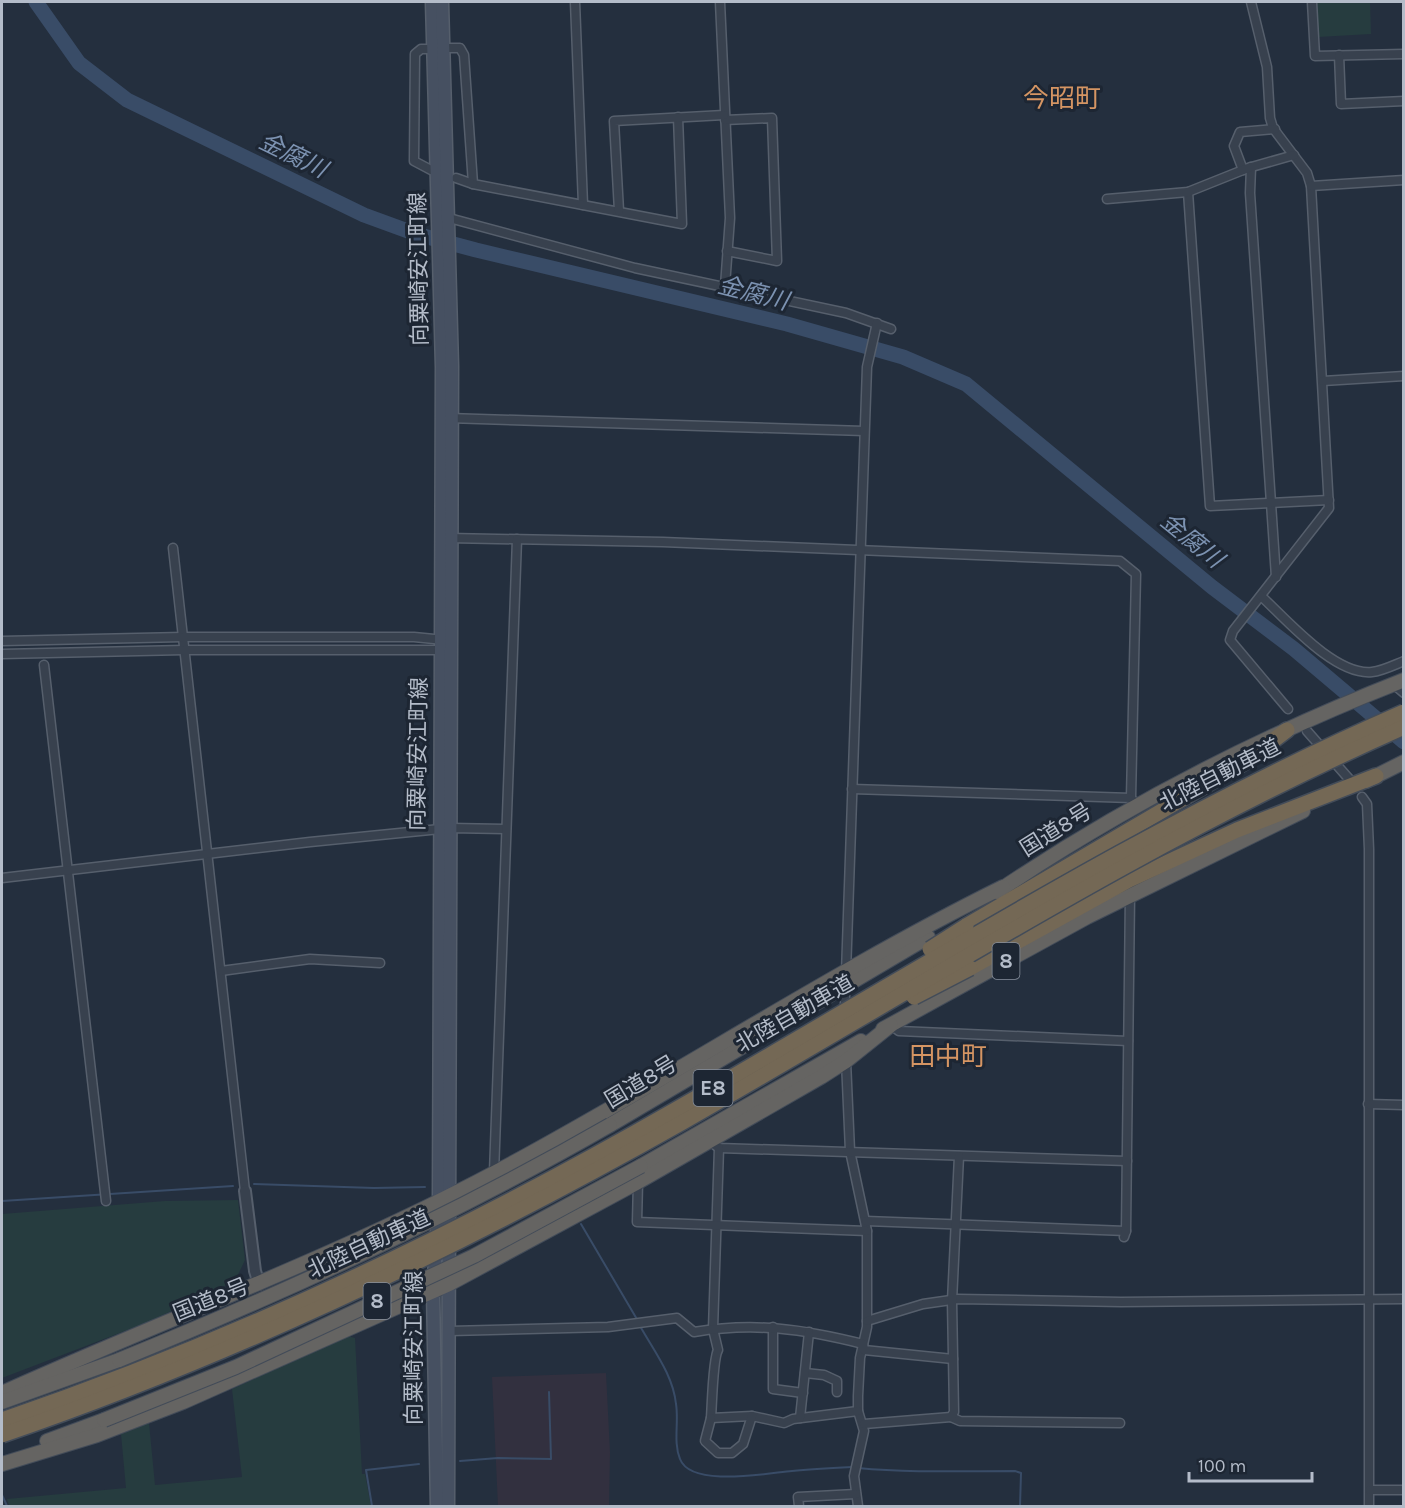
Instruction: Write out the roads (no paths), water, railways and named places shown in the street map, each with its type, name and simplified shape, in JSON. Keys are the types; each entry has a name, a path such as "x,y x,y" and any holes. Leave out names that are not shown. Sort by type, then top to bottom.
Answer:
{"highway":[{"name":"国道8号","path":"2,1402 119,1360 264,1301 428,1222 610,1125 844,988 1134,802 1327,711 1371,693 1402,687"},
{"name":"北陸自動車道","path":"2,1420 193,1348 385,1263 574,1166 1124,849 1295,762 1404,712"},
{"name":"北陸自動車道","path":"2,1435 209,1357 381,1280 493,1225 736,1091 1130,863 1228,810 1404,727"},
{"path":"767,1056 914,959 1075,860 1245,762 1287,730"},
{"name":"8","path":"891,1025 1130,895 1404,762"},
{"path":"736,1091 970,968 1107,892 1237,830 1378,775"},
{"path":"2,1393 84,1356 260,1284 494,1173 641,1093 846,972 1003,888"},
{"path":"2,1464 97,1435 183,1402 449,1284 638,1182 715,1145 891,1025"},
{"name":"8","path":"2,1457 104,1420 236,1367 474,1256 846,1055"}],"main road":[{"name":"向粟崎安江町線","path":"432,2 439,49"},
{"name":"向粟崎安江町線","path":"442,2 439,49 446,272 447,418 444,644 444,1198 450,1331 448,1506"},
{"name":"向粟崎安江町線","path":"437,1506 434,1291 444,1198"}],"street":[{"path":"575,2 583,204"},
{"path":"720,2 730,218 725,286"},
{"path":"1251,2 1265,53 1270,118 1275,129 1307,173 1311,186 1329,508 1233,631 1230,640 1288,709"},
{"path":"1312,2 1315,56 1404,54"},
{"path":"431,170 421,167 414,161 415,54 421,49 460,48 464,55 473,184"},
{"path":"1339,55 1341,104 1404,101"},
{"path":"619,211 614,121 678,117 772,118 777,261 728,250"},
{"path":"456,178 473,184 682,224 678,117"},
{"path":"1275,129 1261,133 1240,132 1234,146 1247,169 1276,577"},
{"path":"1107,199 1188,192 1247,169 1294,155"},
{"path":"1311,186 1404,180"},
{"path":"1188,192 1210,506 1329,500"},
{"path":"444,216 635,268 725,286 891,329"},
{"path":"846,972 867,367 877,325"},
{"path":"1323,381 1404,376"},
{"path":"447,418 864,431"},
{"path":"446,538 860,550 1120,561 1136,574 1134,802 852,789"},
{"path":"494,1173 517,539"},
{"path":"173,548 245,1191 255,1271 260,1284"},
{"path":"1260,598 1324,654 1341,664 1364,672 1384,672 1404,661"},
{"path":"2,641 183,637 444,644"},
{"path":"2,654 444,644"},
{"path":"44,665 105,1196"},
{"path":"1307,731 1350,780"},
{"path":"1362,797 1367,804 1369,849 1370,1506"},
{"path":"2,878 310,842 444,829 505,828"},
{"path":"866,1221 1125,1234 1130,895"},
{"path":"221,971 310,959 380,963"},
{"path":"844,988 850,1151 867,1231 867,1321 858,1412 864,1424 855,1470 858,1506"},
{"path":"891,1025 900,1031 1128,1041"},
{"path":"1368,1104 1404,1105"},
{"path":"752,1416 743,1443 732,1453 718,1453 705,1441 711,1418 715,1380 714,1356 718,1350 713,1329 717,1225 715,1145 1127,1161"},
{"path":"951,1417 954,1412 952,1301 959,1156"},
{"path":"638,1182 637,1222 867,1231"},
{"path":"867,1321 923,1304 952,1301 1404,1299"},
{"path":"450,1331 639,1324 677,1318 694,1332 754,1325 809,1332 863,1344"},
{"path":"773,1327 773,1389 803,1393"},
{"path":"800,1418 809,1332"},
{"path":"863,1344 864,1350 953,1359"},
{"path":"805,1373 824,1375 837,1381 837,1392"},
{"path":"711,1418 752,1416 784,1422 800,1418 858,1412"},
{"path":"864,1424 951,1417 960,1421 1120,1423"},
{"path":"1370,1490 1404,1490"},
{"path":"800,1506 798,1497 856,1494"}],"waterway":[{"name":"金腐川","path":"36,2 79,63 127,100 364,215 416,234 476,250 787,324 903,357 966,384 1212,587 1294,649 1404,742"},
{"path":"254,1184 374,1188 425,1187"},
{"path":"2,1201 233,1186"},
{"path":"581,1224 638,1321"},
{"path":"640,1326 671,1383 677,1411 678,1452 687,1468 699,1473 731,1477 852,1467"},
{"path":"460,1461 498,1458 551,1459 549,1392"},
{"path":"372,1506 366,1470 419,1464"},
{"path":"858,1468 916,1471 1015,1471 1021,1473 1020,1506"},
{"path":"2,1495 7,1506"}],"district":[{"name":"今昭町","path":"1062,98"},
{"name":"田中町","path":"948,1056"}]}
